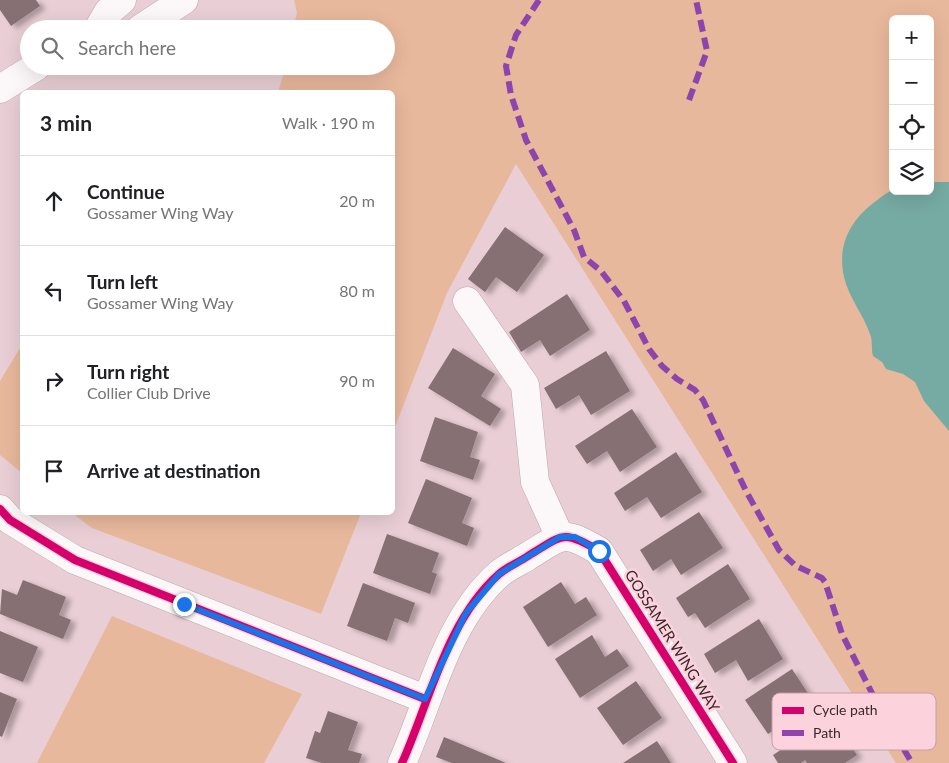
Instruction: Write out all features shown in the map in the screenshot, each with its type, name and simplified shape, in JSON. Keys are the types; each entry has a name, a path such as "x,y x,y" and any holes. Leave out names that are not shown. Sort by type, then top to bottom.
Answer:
{"street":[{"path":"103,20 108,12 122,0"},
{"path":"154,20 184,0"},
{"path":"0,89 23,75"},
{"path":"402,763 425,699 466,613 499,574 560,537 535,482 528,396 525,385 467,301"},
{"path":"3,521 76,560 425,699"},
{"name":"GOSSAMER WING WAY","path":"560,537 575,537 599,551 734,763"}],"shaded area":[{"path":"294,0 949,0 949,763 896,763 888,750 936,750 936,693 852,693 516,164 447,293 395,427 395,90 279,90 283,75 395,75 395,20 295,20 297,13"},
{"path":"934,182 949,182 949,431 924,401 915,382 903,374 886,369 882,362 873,356 871,337 849,292 844,277 842,254 848,234 859,216 888,193 889,195 934,195"},
{"path":"20,348 20,471 0,455 0,381"},
{"path":"75,515 360,515 321,614 92,528"},
{"path":"112,616 302,694 264,763 37,763"}],"building":[{"path":"0,0 36,0 40,6 11,26 0,10"},
{"path":"505,227 544,255 517,292 496,277 485,292 468,279"},
{"path":"567,294 590,330 550,356 540,340 521,352 509,332"},
{"path":"453,348 495,374 481,396 501,409 490,426 428,388"},
{"path":"606,351 630,391 591,415 579,395 556,409 544,388"},
{"path":"632,409 657,447 620,472 607,451 587,464 575,446"},
{"path":"435,417 478,432 470,457 480,460 473,480 420,461"},
{"path":"676,452 702,492 661,518 647,497 625,511 614,493"},
{"path":"426,479 472,498 462,523 474,528 467,546 408,523"},
{"path":"699,512 723,548 681,575 671,559 653,571 640,550"},
{"path":"387,534 439,553 432,572 437,574 430,594 373,573"},
{"path":"728,564 750,599 705,628 695,613 688,617 676,598"},
{"path":"23,580 66,597 59,615 71,620 63,639 0,614 2,589 17,595"},
{"path":"561,582 575,604 586,597 597,615 548,647 523,607"},
{"path":"363,583 415,603 408,623 395,618 387,641 347,626"},
{"path":"759,619 783,659 748,681 736,660 715,673 704,654"},
{"path":"0,631 38,647 23,682 0,673"},
{"path":"592,635 605,657 617,649 629,666 580,698 555,659"},
{"path":"792,669 808,693 772,693 772,731 768,734 745,700"},
{"path":"636,681 662,718 623,745 597,708"},
{"path":"0,692 17,699 2,737 0,736"},
{"path":"328,711 358,722 348,750 362,754 359,763 322,763 306,758 315,731 320,733"},
{"path":"444,737 506,763 452,763 436,757"},
{"path":"657,741 671,763 623,763"},
{"path":"781,750 854,750 857,755 845,763 807,763 805,760 801,763 778,763 773,755"}],"marked path":[{"path":"539,0 516,35 506,66 511,95 526,140 574,230 584,257 601,271 624,301 649,349 662,366 677,379 695,390 703,400 746,491 779,550 796,566 822,578 825,582 842,634 872,693"},
{"path":"689,100 707,51 696,0"},
{"path":"904,750 912,763"}],"cycle path":[{"path":"0,509 10,520 75,560 425,699"},
{"path":"402,763 441,663 465,615 481,593 499,574 549,543 563,537 570,537 599,551 733,763"}],"route":[{"path":"184,604 425,699 466,613 499,574 560,537 575,537 599,551"}]}
